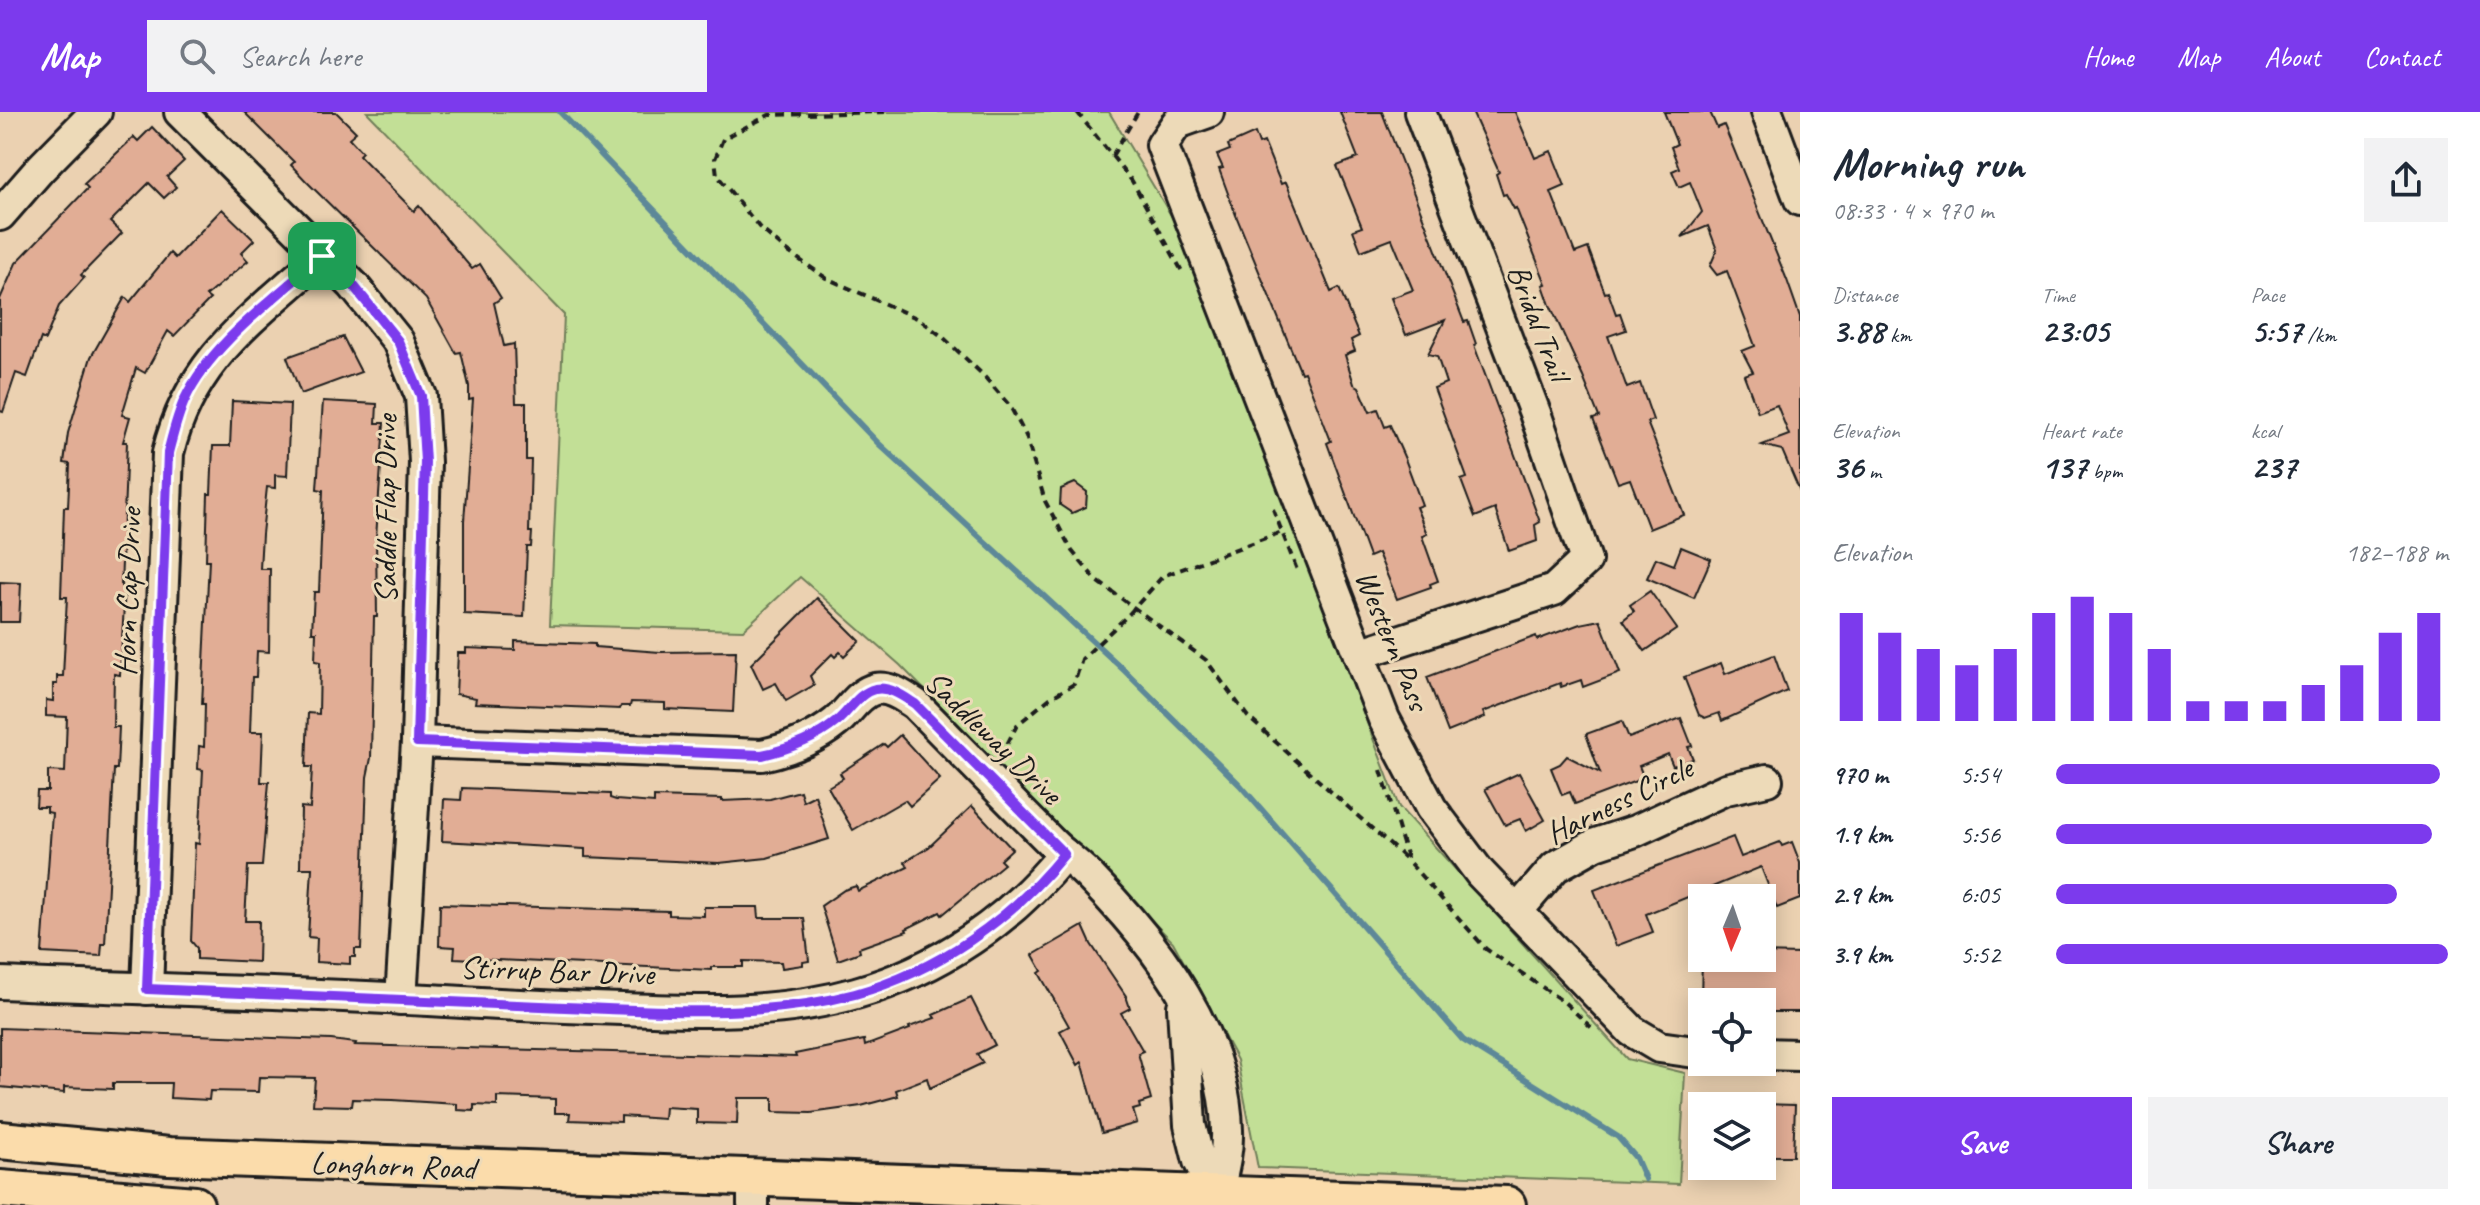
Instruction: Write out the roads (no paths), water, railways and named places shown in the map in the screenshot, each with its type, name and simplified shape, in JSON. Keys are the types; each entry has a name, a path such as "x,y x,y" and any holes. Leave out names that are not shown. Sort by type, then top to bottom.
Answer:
{"main road":[{"name":"Longhorn Road","path":"0,1140 169,1156 753,1192 1051,1198 1217,1195 1507,1205"},
{"path":"0,1189 195,1205"}],"street":[{"path":"0,215 96,112"},
{"name":"Saddle Flap Drive","path":"180,112 353,285 398,341 421,396 425,462 417,742 401,999"},
{"name":"Western Pass","path":"1208,112 1177,123 1162,145 1384,719 1431,808 1480,873 1632,1031 1659,1047 1688,1051"},
{"name":"Bridal Trail","path":"1359,654 1554,590 1586,560 1535,413 1420,112"},
{"path":"1767,112 1797,183"},
{"name":"Horn Cap Drive","path":"147,989 168,453 186,397 222,347 322,256"},
{"name":"Saddleway Drive","path":"417,742 762,755 790,748 817,735 838,720 858,699 875,689 895,691 915,704 1064,854 1091,877 1127,917 1181,993 1200,1023 1214,1056 1224,1095 1228,1131 1217,1195"},
{"name":"Harness Circle","path":"1518,910 1555,867 1596,844 1635,831 1726,789 1767,780"},
{"name":"Stirrup Bar Drive","path":"0,983 708,1012 764,1011 855,994 897,980 976,937 1040,883 1064,854"},
{"path":"1776,1054 1800,1055"}],"waterway":[{"path":"560,112 878,443 1125,671 1240,785 1463,1040 1618,1137 1636,1158 1645,1179"}]}
